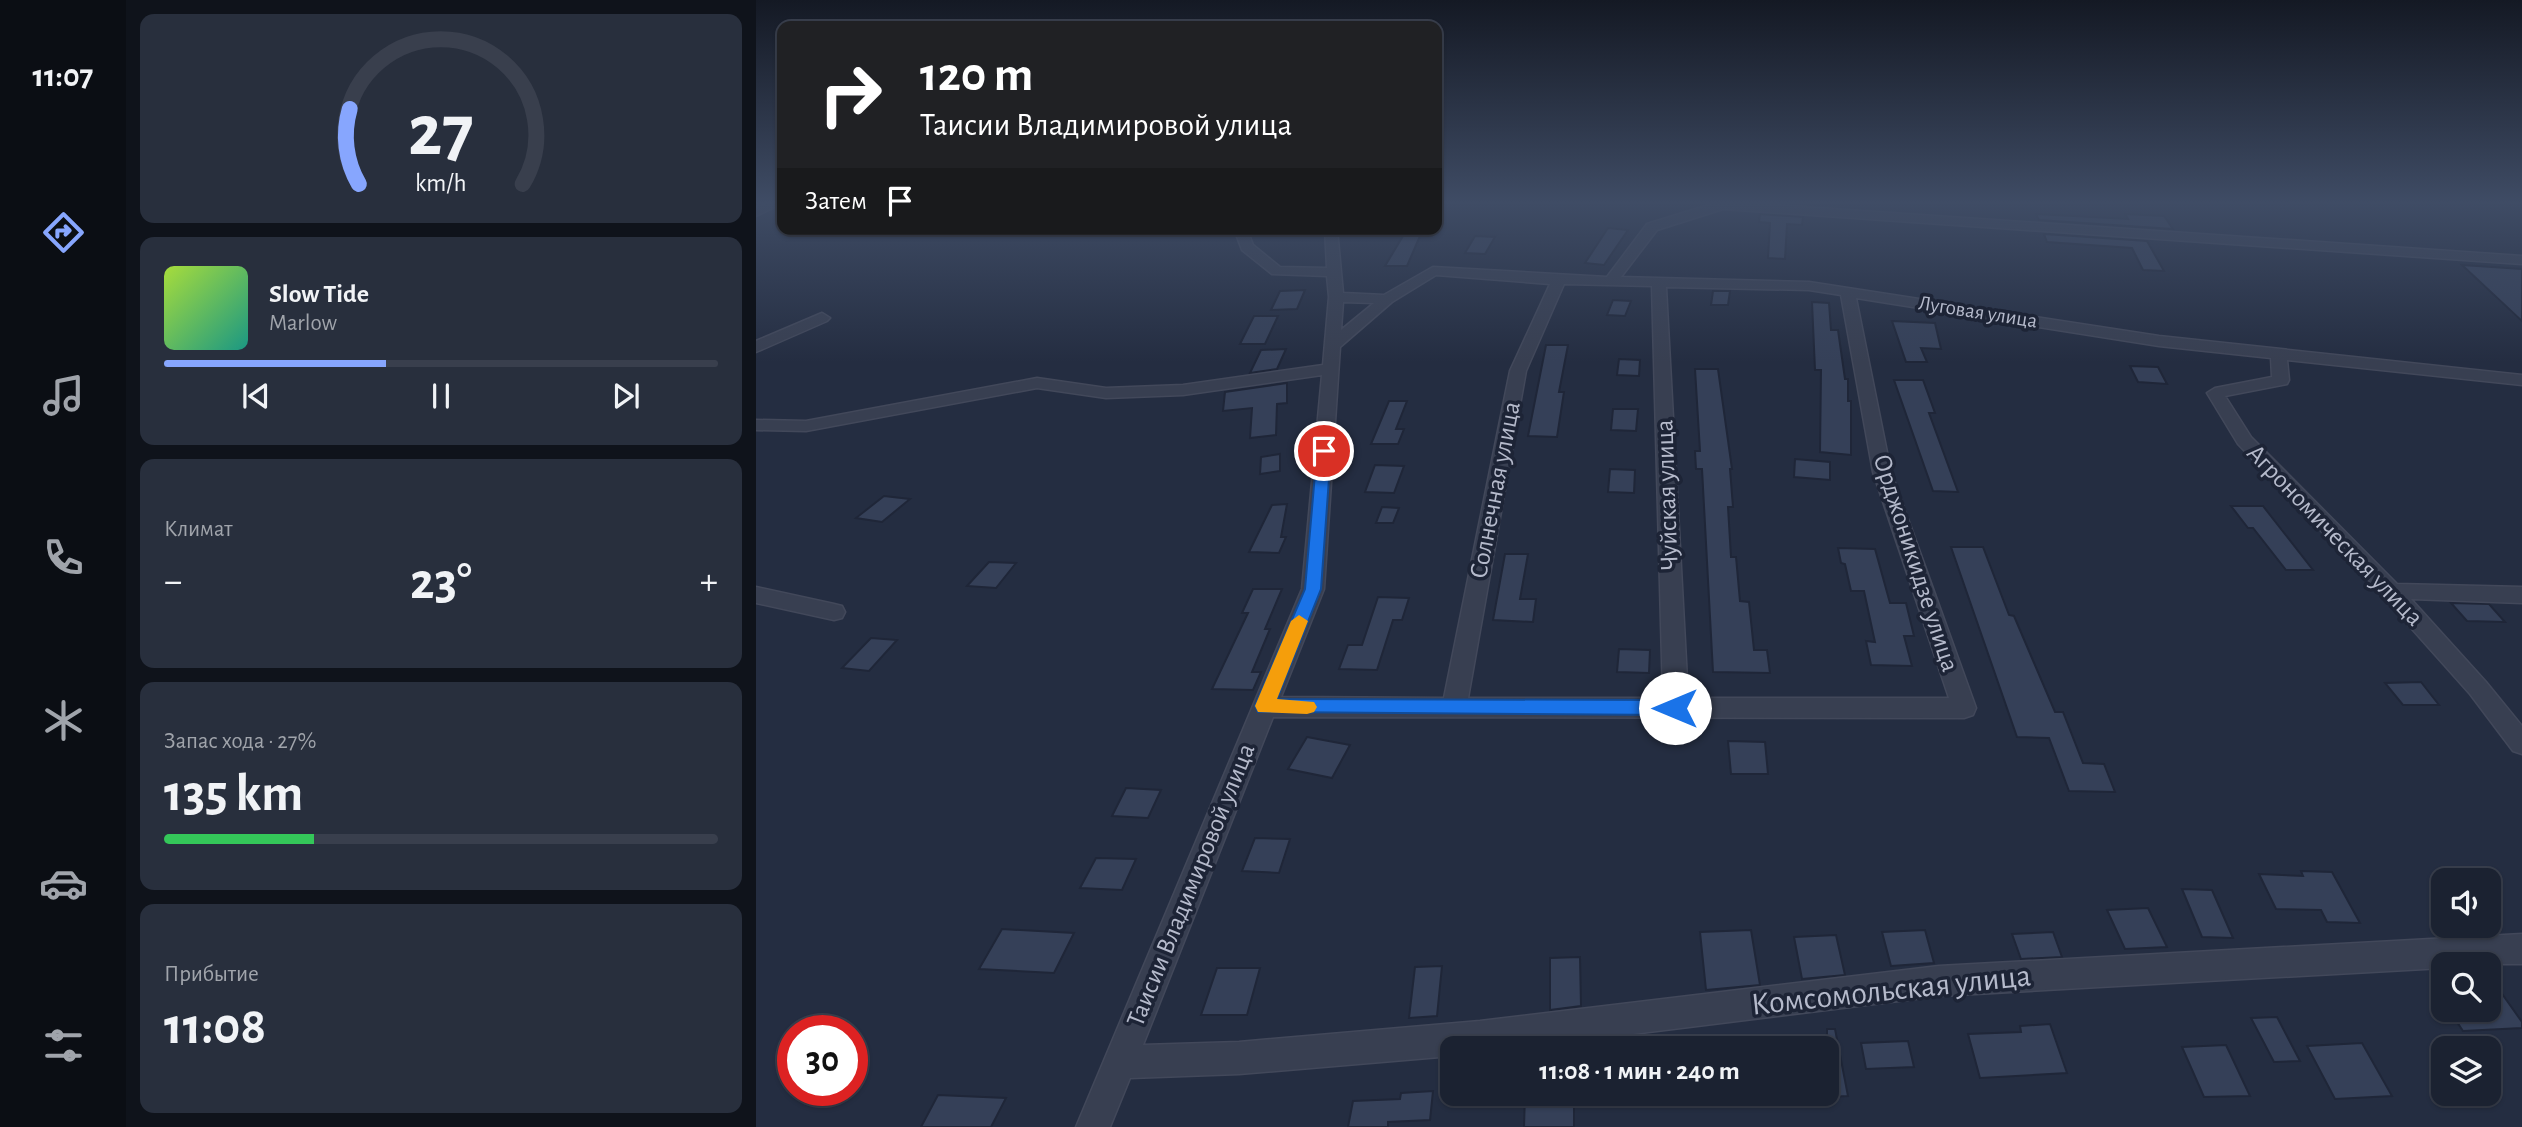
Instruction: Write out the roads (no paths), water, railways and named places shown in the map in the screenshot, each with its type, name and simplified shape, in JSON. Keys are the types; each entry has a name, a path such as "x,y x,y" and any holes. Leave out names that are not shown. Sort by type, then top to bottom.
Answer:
{"street":[{"path":"1259,257 1277,271 1334,272"},
{"name":"Таисии Владимировой улица","path":"1093,1127 1313,589 1336,297 1333,257"},
{"path":"1611,281 1630,257"},
{"path":"2472,257 2522,260"},
{"name":"Луговая улица","path":"1387,299 1433,271 1559,280 1809,286 2160,341 2522,380"},
{"name":"Солнечная улица","path":"1454,707 1518,371 1559,280"},
{"name":"Чуйская улица","path":"1659,282 1675,708"},
{"name":"Орджоникидзе улица","path":"1675,708 1964,708 1882,472 1848,292"},
{"path":"1336,297 1387,299"},
{"path":"756,425 806,426 1037,383 1106,393 1184,390 1331,357 1387,299"},
{"path":"756,347 822,317"},
{"name":"Агрономическая улица","path":"2279,354 2281,380 2215,393 2244,440 2391,591 2478,688 2522,744"},
{"path":"2391,591 2522,595"},
{"path":"756,595 834,612"},
{"path":"1264,706 1675,708"},
{"name":"Комсомольская улица","path":"1119,1062 1263,1056 1480,1037 1939,981 2522,949"}]}
